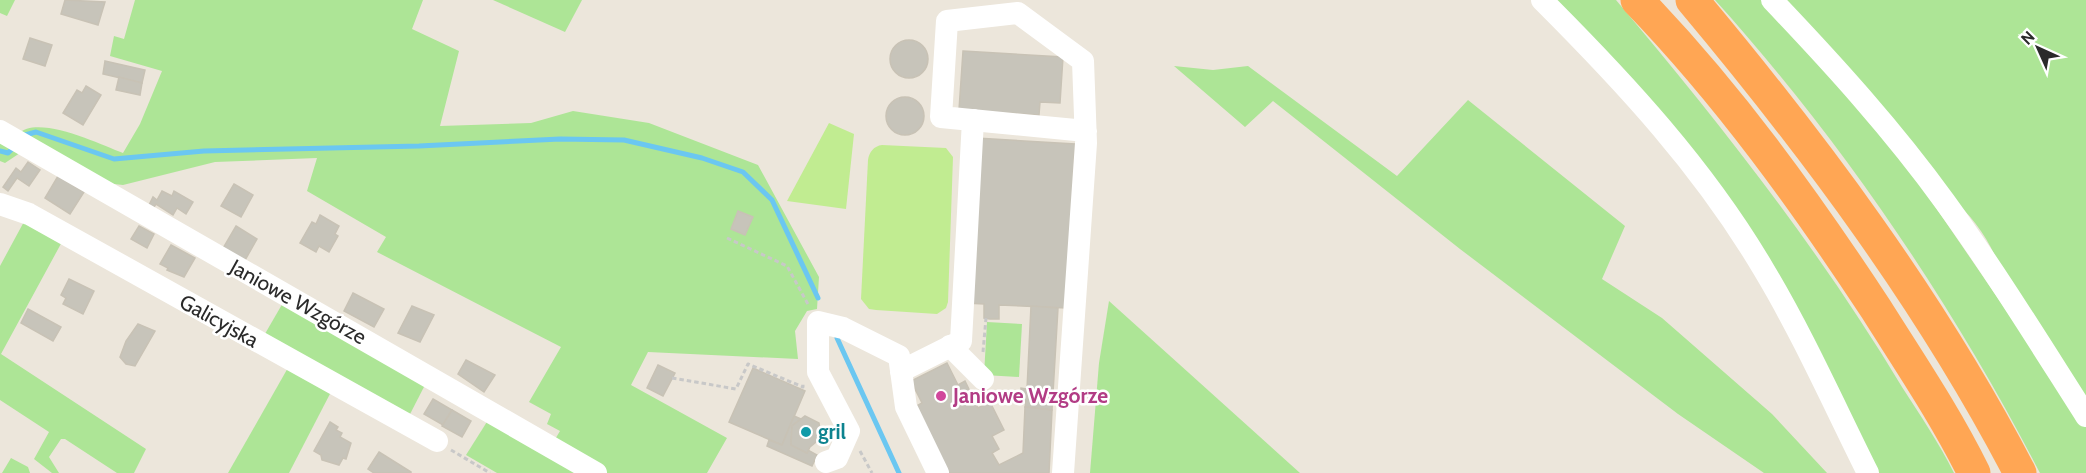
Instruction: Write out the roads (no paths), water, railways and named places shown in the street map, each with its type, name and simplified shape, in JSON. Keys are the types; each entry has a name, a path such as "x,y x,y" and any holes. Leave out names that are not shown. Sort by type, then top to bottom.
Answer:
{"highway":[{"path":"1637,0 1749,128 1846,264 1913,367 1974,473"},
{"path":"1692,0 1774,99 1852,203 1934,324 2020,473"}],"street":[{"path":"1542,0 1616,74 1667,131 1723,207 1764,268 1793,321 1868,473"},
{"path":"1772,0 1824,54 1944,200 1991,268 2086,416"},
{"path":"1066,469 1086,130 1083,61 1018,13 947,21 941,117 1086,130"},
{"path":"901,371 961,340 973,120"},
{"name":"Janiowe Wzgórze","path":"0,130 596,473"},
{"name":"Galicyjska","path":"0,204 29,214 437,441"},
{"path":"826,462 837,458 849,431 818,372 818,322 843,328 899,356 906,407 938,473"},
{"path":"951,346 983,379"}],"waterway":[{"path":"25,135 36,132 114,159 204,151 419,146 560,139 624,140 702,158 743,172 772,200 818,298"},
{"path":"0,151 8,153 14,147"},
{"path":"837,338 899,473"}],"place":[{"name":"Janiowe Wzgórze","path":"941,396"},
{"name":"gril","path":"806,432"}]}
